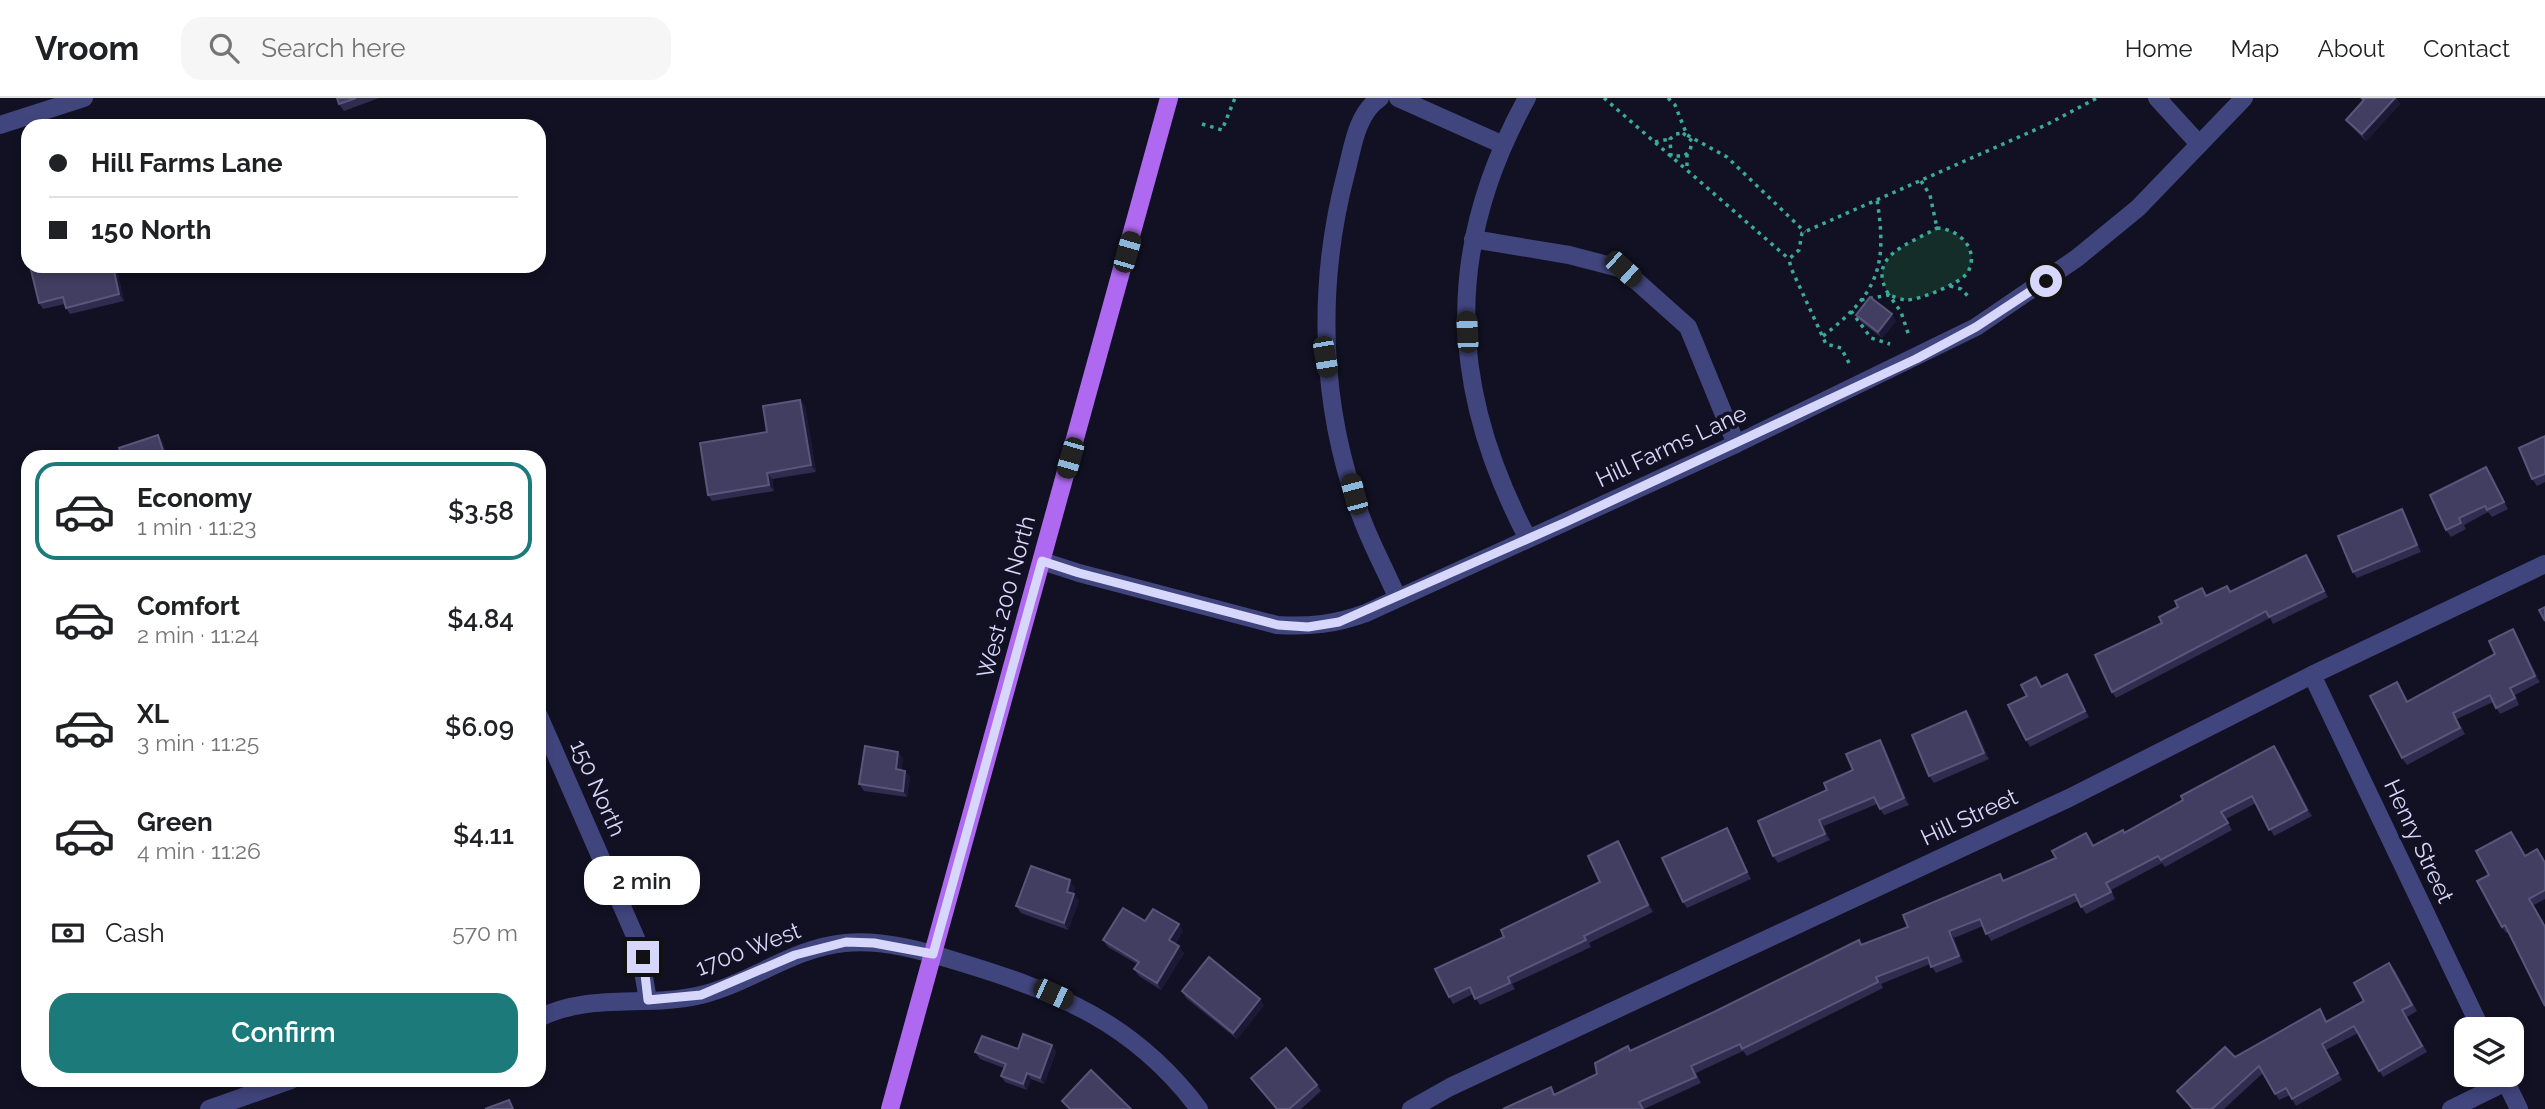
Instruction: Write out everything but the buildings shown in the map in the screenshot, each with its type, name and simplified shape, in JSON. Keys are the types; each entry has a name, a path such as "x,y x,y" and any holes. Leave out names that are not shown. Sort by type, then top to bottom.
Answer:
{"main road":[{"name":"West 200 North","path":"890,1109 1169,98"}],"street":[{"path":"0,125 84,98"},
{"path":"1380,98 1369,106 1360,124 1340,197 1330,250 1325,357 1337,428 1362,519 1398,597"},
{"path":"1398,98 1501,144"},
{"path":"1527,98 1501,144 1484,191 1473,239 1465,294 1468,351 1476,404 1489,454 1527,537"},
{"path":"2157,98 2199,144"},
{"name":"Hill Farms Lane","path":"1042,561 1278,625 1308,627 1339,622 1736,444 1916,359 1976,327 2077,258 2137,208 2244,98"},
{"path":"1473,239 1569,255 1623,269 1688,327 1736,444"},
{"name":"Hill Street","path":"1411,1109 1450,1087 2069,798 2312,675 2545,564"},
{"name":"Henry Street","path":"2312,675 2475,1017"},
{"name":"150 North","path":"546,732 638,943 648,1000"},
{"name":"1700 West","path":"546,1015 573,1005 701,995 787,958 846,942 874,943 933,954 1028,982 1078,1006 1118,1030 1155,1060 1199,1109"},
{"path":"209,1109 271,1087"},
{"path":"2451,1109 2489,1087"},
{"path":"2508,1087 2519,1109"}],"path":[{"path":"1202,124 1222,130 1235,98"},
{"path":"1604,98 1789,260 1826,344 1841,348 1849,363"},
{"path":"1668,98 1675,105 1680,121 1692,141 1692,148 1687,154 1671,156"},
{"path":"1789,260 1799,250 1805,232 2097,98"},
{"path":"1680,121 1680,133"},
{"path":"1654,142 1670,139 1680,133 1727,157 1805,232"},
{"path":"1670,139 1671,156"},
{"path":"1692,148 1703,146"},
{"path":"1687,154 1688,171"},
{"path":"1921,181 1930,195 1937,228"},
{"path":"1877,200 1882,233 1880,280 1901,312 1909,336"},
{"path":"1822,336 1852,311 1890,255 1937,228 1951,229 1963,237 1971,253 1969,270 1960,282 1907,300 1889,295 1860,300"},
{"path":"1950,286 1961,289 1971,299"},
{"path":"1901,312 1907,300"},
{"path":"1852,311 1871,338 1890,344"}],"green space":[{"path":"1937,228 1952,232 1965,241 1971,255 1968,272 1949,286 1919,298 1905,300 1889,295 1883,282 1882,270 1886,261 1903,246"}],"route":[{"path":"643,957 648,1000 701,995 795,955 846,942 874,943 933,954 1042,561 1278,625 1308,627 1339,622 1366,613 1527,537 1566,522 1916,359 1976,327 2046,281"}]}
